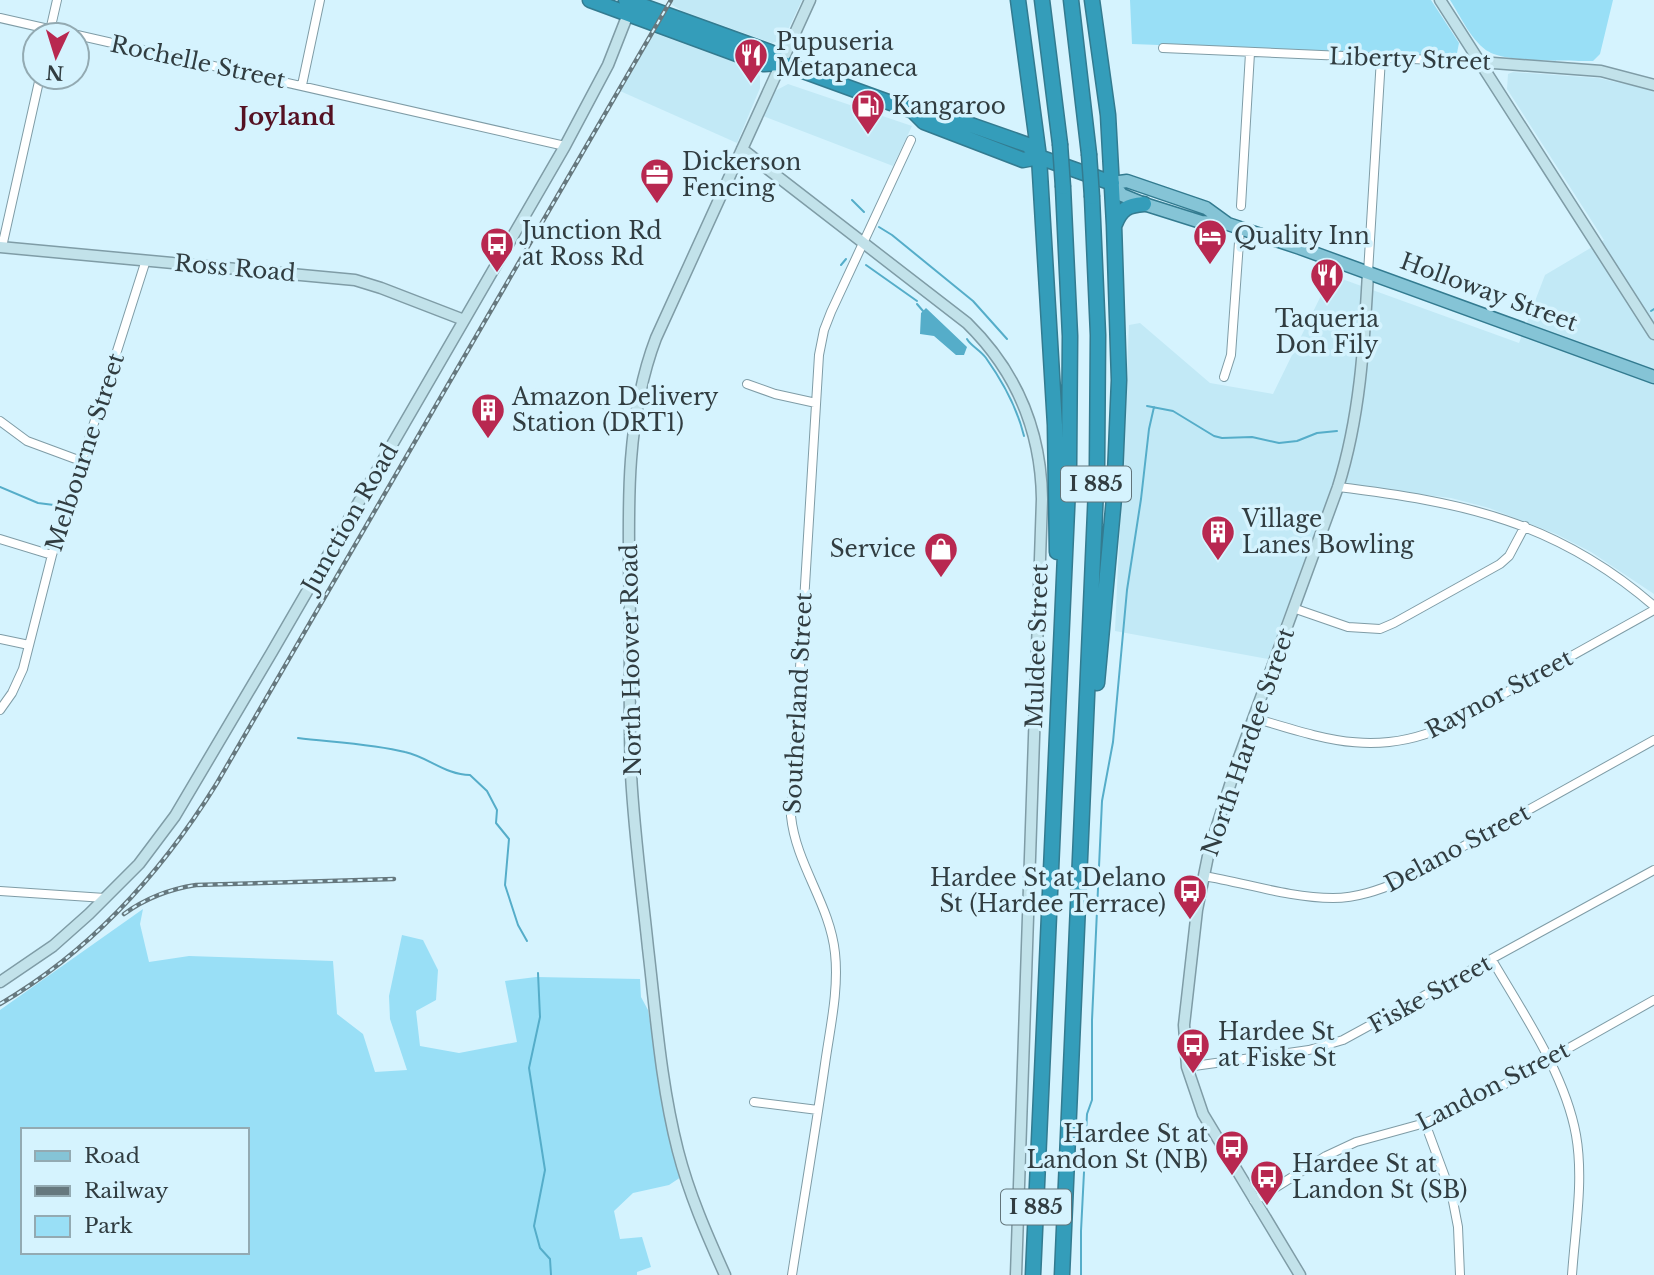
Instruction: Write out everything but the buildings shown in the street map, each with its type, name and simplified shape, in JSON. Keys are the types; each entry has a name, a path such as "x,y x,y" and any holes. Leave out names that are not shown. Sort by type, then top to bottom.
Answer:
{"highway":[{"name":"Holloway Street","path":"590,0 629,6 764,64 781,63 914,111 928,110 1009,138 1028,145 1039,157 1112,183"},
{"path":"1018,0 1039,157 1055,425 1057,574 1062,619"},
{"name":"I 885","path":"1033,1275 1070,400 1068,252 1060,144 1042,0"},
{"name":"I 885","path":"1062,1275 1085,771 1098,400 1098,323 1089,154 1070,0"},
{"path":"1085,771 1100,658 1116,465 1119,380 1108,115 1092,0"},
{"path":"1099,0 1100,50"},
{"name":"Holloway Street","path":"914,111 924,122 1023,160 1039,157"},
{"path":"1009,138 1028,128 1032,113"},
{"path":"1114,225 1118,215 1126,207 1144,204"}],"main road":[{"name":"Holloway Street","path":"1112,183 1127,181 1206,208 1234,226"},
{"name":"Holloway Street","path":"1112,183 1122,195 1144,204 1201,222 1234,226 1654,377"},
{"path":"1637,371 1654,365"}],"street":[{"path":"52,21 57,0"},
{"path":"302,85 320,0"},
{"name":"North Hoover Road","path":"725,1275 678,1153 659,1044 632,776 629,504 635,423 651,350 810,0"},
{"path":"1440,0 1654,334"},
{"name":"Junction Road","path":"0,982 53,946 139,863 201,773 565,146 608,65 629,6"},
{"name":"Rochelle Street","path":"0,18 21,24"},
{"name":"Rochelle Street","path":"91,38 565,146"},
{"name":"Liberty Street","path":"1163,48 1572,68 1654,85"},
{"path":"1241,206 1250,53"},
{"path":"1368,273 1381,58"},
{"path":"1,247 37,91"},
{"name":"Southerland Street","path":"792,1275 833,1012 836,956 825,913 794,834 791,801 819,363 824,330 911,140"},
{"name":"Muldee Street","path":"742,149 956,314 996,354 1024,403 1032,427 1040,463 1042,506 1016,1275"},
{"path":"1224,377 1231,355 1234,226"},
{"name":"Ross Road","path":"1,247 355,280 464,320"},
{"name":"Melbourne Street","path":"0,710 19,681 52,555 146,260"},
{"name":"North Hardee Street","path":"1300,1275 1203,1114 1187,1067 1185,1016 1203,876 1220,811 1338,487 1349,449 1358,405 1368,273"},
{"path":"747,384 775,394 816,403"},
{"path":"0,421 27,441 82,461"},
{"path":"1338,487 1451,503 1525,526 1584,556 1654,608"},
{"path":"1293,608 1360,629 1388,626 1500,564 1513,549 1525,526"},
{"path":"0,539 52,555"},
{"name":"Raynor Street","path":"1254,718 1340,742 1376,744 1409,739 1444,727 1654,608"},
{"path":"0,639 29,645"},
{"name":"Delano Street","path":"1203,876 1333,898 1380,890 1412,875 1654,740"},
{"name":"Fiske Street","path":"1187,1067 1309,1050 1343,1040 1654,870"},
{"path":"0,891 105,898"},
{"path":"1492,960 1548,1059 1568,1104 1576,1136 1577,1198 1572,1275"},
{"name":"Landon Street","path":"1254,1201 1326,1156 1356,1142 1425,1123 1482,1097 1654,1000"},
{"path":"754,1102 818,1110"},
{"path":"1425,1123 1452,1196 1458,1227 1460,1275"}],"shaded area":[{"path":"673,0 802,0 786,34 781,40 772,43 682,11 671,4"},
{"path":"654,33 751,68 760,76 760,88 737,143 620,91"},
{"path":"1513,72 1598,78 1654,92 1654,594 1591,552 1556,534 1489,508 1451,498 1333,484 1268,659 1115,631 1129,325 1140,323 1210,383 1273,394 1331,275 1519,343 1545,275 1604,240 1507,89 1508,74"},
{"path":"788,84 912,126 893,166 763,116 775,91"},
{"path":"926,308 967,347 964,355 956,355 934,336 920,334 921,313"}],"green space":[{"path":"1130,0 1431,0 1459,43 1457,53 1449,56 1132,44"},
{"path":"1450,0 1613,0 1600,54 1593,61 1498,56 1483,48 1472,36"},
{"path":"143,909 140,924 149,962 189,956 333,961 337,1014 363,1034 375,1072 407,1070 390,1019 389,996 402,935 423,940 438,970 436,1000 416,1011 420,1046 459,1053 517,1042 505,981 536,977 640,979 641,997 648,1010 673,1153 681,1177 669,1185 633,1193 614,1211 620,1239 642,1237 651,1267 637,1272 637,1275 0,1275 0,1010"}],"waterway":[{"path":"852,200 864,212"},
{"path":"879,227 973,301 1007,339"},
{"path":"841,265 846,259"},
{"path":"866,265 917,301"},
{"path":"917,304 923,311"},
{"path":"967,339 986,358 1004,386 1024,436"},
{"path":"1147,406 1173,411 1214,436 1222,438 1252,437 1279,443 1337,431"},
{"path":"1081,1275 1087,1114 1092,1100 1092,1020 1102,801 1113,742 1127,590 1154,407"},
{"path":"0,487 38,503 54,505"},
{"path":"298,738 393,749 413,754 453,772 470,775 487,791 497,810 496,823 509,839 505,885 518,925 527,941"},
{"path":"538,973 540,1017 529,1068 545,1170 534,1226 540,1248 550,1259 551,1275"}],"railway":[{"path":"0,1004 65,960 94,934 148,878 196,816 671,0"},
{"path":"124,914 158,895 196,885 394,879"}],"place":[{"name":"Pupuseria Metapaneca","path":"751,85"},
{"name":"Kangaroo","path":"868,136"},
{"name":"Dickerson Fencing","path":"657,205"},
{"name":"Quality Inn","path":"1210,266"},
{"name":"Junction Rd at Ross Rd","path":"497,274"},
{"name":"Taqueria Don Fily","path":"1327,305"},
{"name":"Amazon Delivery Station (DRT1)","path":"488,440"},
{"name":"Village Lanes Bowling","path":"1218,562"},
{"name":"Service","path":"941,579"},
{"name":"Hardee St at Delano St (Hardee Terrace)","path":"1190,921"},
{"name":"Hardee St at Fiske St","path":"1193,1075"},
{"name":"Hardee St at Landon St (NB)","path":"1232,1177"},
{"name":"Hardee St at Landon St (SB)","path":"1267,1207"}],"district":[{"name":"Joyland","path":"287,117"}]}
